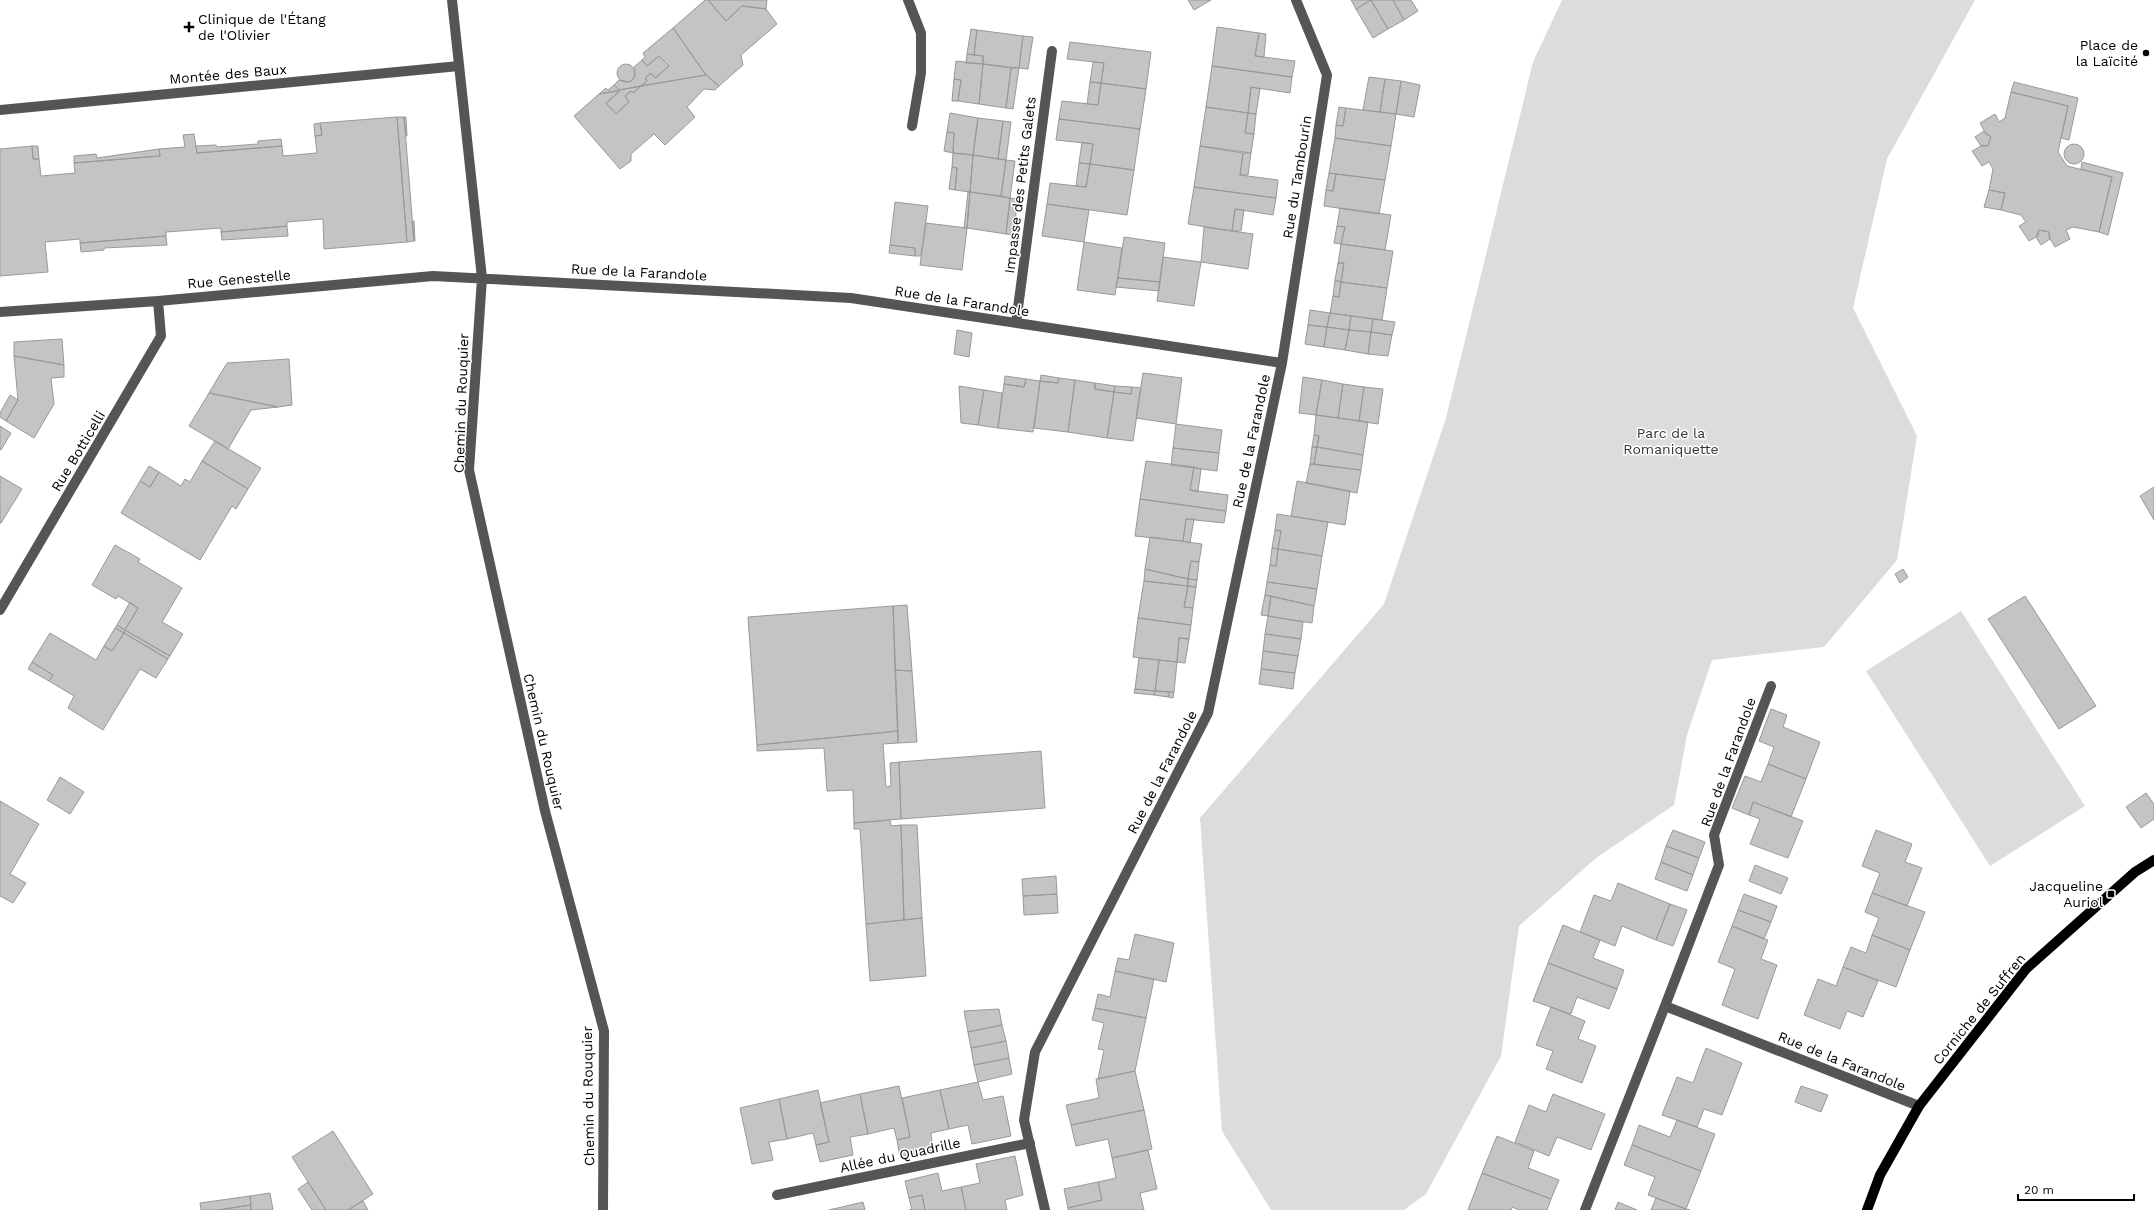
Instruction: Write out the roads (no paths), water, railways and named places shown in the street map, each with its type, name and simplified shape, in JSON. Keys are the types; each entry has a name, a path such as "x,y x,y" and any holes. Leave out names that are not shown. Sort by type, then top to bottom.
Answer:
{"main road":[{"name":"Corniche de Suffren","path":"1867,1210 1880,1175 1919,1106 2026,969 2135,872 2154,860"}],"street":[{"name":"Chemin du Rouquier","path":"452,0 482,278 469,470 545,811 604,1031 603,1210"},
{"path":"908,0 921,33 921,73 912,126"},
{"name":"Rue du Tambourin","path":"1282,363 1327,75 1296,0"},
{"name":"Impasse des Petits Galets","path":"1016,323 1052,51"},
{"name":"Montée des Baux","path":"0,110 459,66"},
{"name":"Rue Genestelle","path":"0,312 158,301 433,276 482,278"},
{"name":"Rue de la Farandole","path":"482,278 851,298 1282,363 1208,714 1035,1052 1024,1120 1045,1210"},
{"name":"Rue Botticelli","path":"0,610 161,336 158,301"},
{"name":"Rue de la Farandole","path":"1585,1210 1719,865 1714,834 1771,686"},
{"name":"Rue de la Farandole","path":"1665,1006 1919,1106"},
{"name":"Allée du Quadrille","path":"777,1195 1030,1143"}],"place":[{"name":"Clinique de l'Étang de l'Olivier","path":"189,27"},
{"name":"Place de la Laïcité","path":"2146,53"},
{"name":"Jacqueline Auriol","path":"2111,894"}],"park label":[{"name":"Parc de la Romaniquette","path":"1671,442"}]}
